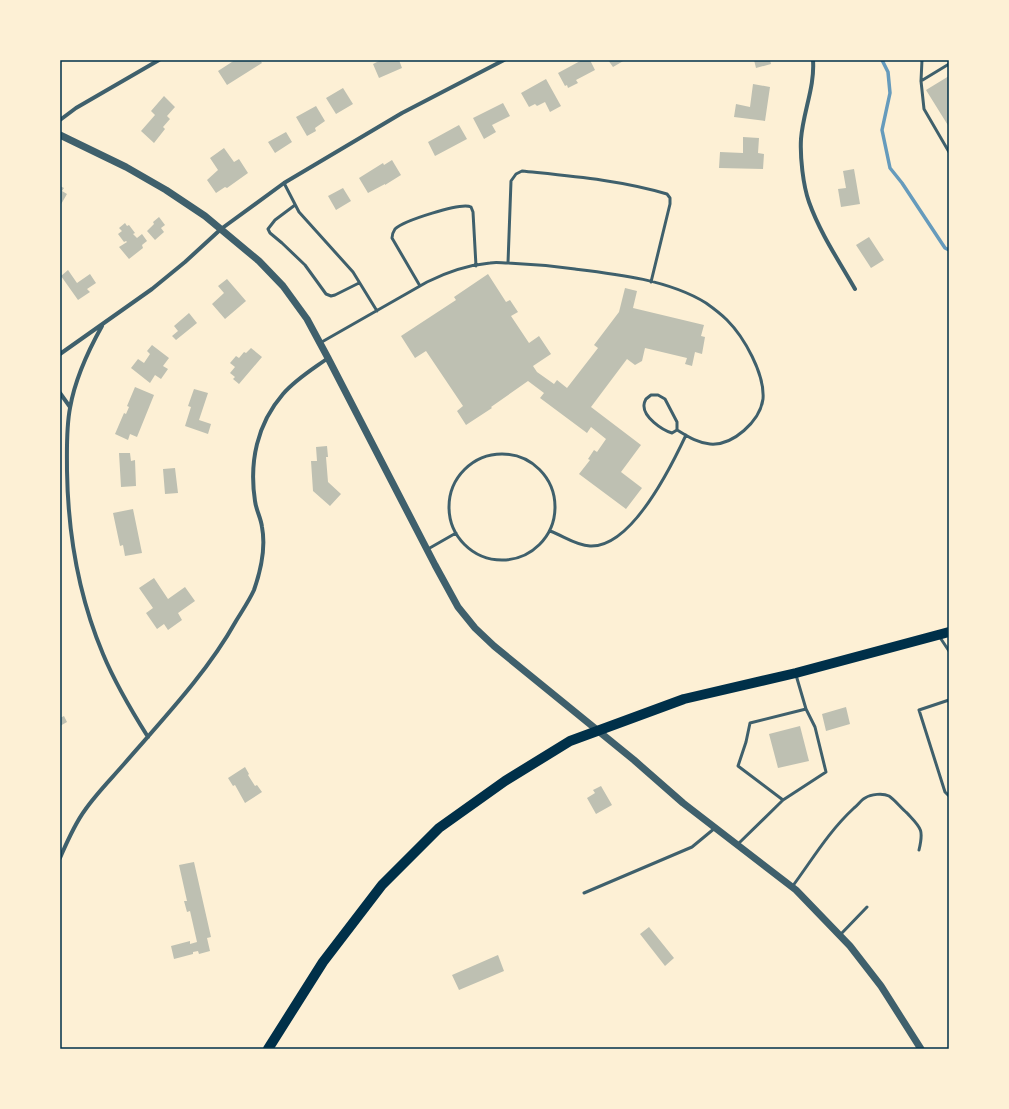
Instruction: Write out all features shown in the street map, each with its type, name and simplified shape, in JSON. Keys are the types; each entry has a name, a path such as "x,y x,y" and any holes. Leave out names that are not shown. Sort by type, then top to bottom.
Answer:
{"main road":[{"path":"268,1049 322,962 382,885 439,828 505,781 570,741 684,698 796,673 949,632"}],"street":[{"path":"60,120 76,108 159,60"},
{"path":"60,354 152,289 221,230 284,183 402,113 504,60"},
{"path":"813,60 812,88 805,113 801,139 803,172 809,202 828,242 855,289"},
{"path":"60,135 126,166 205,216 259,261 283,286 307,319 427,550 458,606 475,628 494,646 598,730 683,803 792,887 840,934 881,986 921,1049"},
{"path":"103,324 90,347 75,388 70,407 66,432 67,496 77,564 85,600 103,655 130,708 148,737"},
{"path":"60,858 72,831 85,810 148,737 201,672 225,640 253,591 260,569 264,547 262,528 255,503 253,481 254,458 259,437 268,415 283,393 300,378 328,358"},
{"path":"60,393 70,407"}],"lane":[{"path":"922,60 924,109 949,152"},
{"path":"922,81 949,64"},
{"path":"508,263 512,181 516,174 522,171 573,176 614,182 667,194 670,198 670,204 651,282"},
{"path":"284,183 303,218 353,272 377,312"},
{"path":"296,205 274,220 268,229 270,233 305,265 326,294 330,296 335,295 359,282"},
{"path":"420,286 392,238 392,233 396,228 411,220 443,210 467,205 471,207 473,212 476,266"},
{"path":"320,343 377,312 427,282 451,271 490,263 526,263 602,272 651,282 688,294 706,303 727,320 742,339 755,363 761,383 763,398 759,413 746,429 730,441 711,444 695,440 677,430"},
{"path":"658,395 665,399 677,422 677,430 672,433 667,431 651,419 646,413 644,405 646,398 658,395"},
{"path":"550,531 576,543 591,546 607,543 617,538 628,527 657,490 665,478 686,435"},
{"path":"501,453 519,456 535,464 544,472 554,495 556,513 550,531 541,545 527,555 510,560 493,560 477,554 464,544 456,534 449,514 450,496 455,480 467,466 477,459 489,454 501,453"},
{"path":"427,550 456,534"},
{"path":"938,635 949,651"},
{"path":"738,845 748,833 783,800 826,772 814,727 806,709 796,673"},
{"path":"949,700 918,710 945,792 949,796"},
{"path":"783,800 738,766 746,742 750,723 806,709"},
{"path":"792,887 845,816 865,798 871,796 881,794 889,796 917,823 922,831 922,840 919,850"},
{"path":"584,893 692,847 715,828"},
{"path":"840,934 867,907"}],"building":[{"path":"235,60 260,60 262,63 227,85 218,71"},
{"path":"381,60 399,60 402,68 379,78 373,64"},
{"path":"582,60 590,60 595,70 576,80 578,83 568,88 567,85 565,86 558,73"},
{"path":"608,60 625,60 613,67"},
{"path":"754,60 770,60 771,64 756,68"},
{"path":"949,76 949,127 926,90"},
{"path":"546,79 561,106 550,112 545,102 537,106 535,104 529,107 521,93"},
{"path":"753,84 770,87 765,121 734,117 736,104 750,107"},
{"path":"343,88 353,104 336,114 326,98"},
{"path":"164,96 175,107 167,116 170,119 163,127 165,129 154,143 141,131 155,115 151,111"},
{"path":"503,103 510,116 492,125 496,132 484,139 473,118"},
{"path":"316,106 325,121 315,128 316,131 307,136 296,117"},
{"path":"459,125 467,139 435,156 428,142"},
{"path":"286,132 292,142 275,153 268,142"},
{"path":"743,137 759,138 758,153 764,154 763,169 719,168 720,152 743,153"},
{"path":"224,148 234,162 239,159 248,173 227,188 225,187 216,193 207,180 218,170 210,158"},
{"path":"392,160 401,175 368,193 359,178 383,163 384,165"},
{"path":"854,169 860,204 841,207 838,189 846,188 843,171"},
{"path":"60,186 64,188 62,191 67,194 60,206"},
{"path":"343,188 351,201 336,210 328,196"},
{"path":"159,217 165,225 161,228 164,232 155,240 147,231 154,224 153,222"},
{"path":"125,223 127,226 129,225 135,233 133,234 137,238 142,234 147,241 142,245 143,248 129,259 119,247 127,242 124,242 118,234 122,231 119,228"},
{"path":"869,237 884,260 871,268 856,245"},
{"path":"68,270 77,283 90,274 96,283 87,289 90,292 78,300 61,276"},
{"path":"488,274 506,302 510,300 518,312 511,316 529,343 539,336 551,354 533,366 537,372 554,384 557,380 567,388 598,348 594,345 619,312 625,288 637,291 633,308 704,325 701,336 705,337 702,354 695,352 692,366 685,364 687,358 645,348 642,361 635,365 627,359 591,407 641,445 621,472 642,488 626,509 579,474 590,460 588,459 594,450 597,452 606,439 591,427 587,433 540,398 544,393 528,381 466,425 457,411 463,406 426,351 415,358 401,336 456,300 454,297"},
{"path":"227,279 246,301 225,319 212,304 224,293 218,286"},
{"path":"189,313 197,323 176,340 172,336 178,331 174,326"},
{"path":"152,345 169,358 163,366 168,369 161,379 155,375 150,383 131,368 138,359 144,363 150,354 147,351"},
{"path":"251,348 262,357 239,384 233,379 235,377 230,373 235,367 230,363 236,356 239,358 244,352 246,353"},
{"path":"135,387 154,395 137,437 130,434 128,440 115,434 124,413 126,414 129,407 127,406"},
{"path":"194,389 208,393 199,420 211,424 208,434 185,426 191,407 188,406"},
{"path":"327,446 328,457 326,457 328,482 341,494 330,506 313,491 311,461 317,461 316,447"},
{"path":"119,453 130,453 131,461 135,460 136,486 121,487"},
{"path":"175,468 178,493 165,494 163,469"},
{"path":"133,509 142,553 125,556 123,545 120,546 113,513"},
{"path":"154,578 168,599 185,587 195,601 178,613 182,620 168,630 164,624 157,629 146,613 153,608 139,588"},
{"path":"846,707 850,724 826,731 822,714"},
{"path":"64,716 67,722 60,726 60,718"},
{"path":"800,726 809,761 778,768 769,734"},
{"path":"245,767 255,786 257,785 262,792 245,803 235,785 233,786 228,778"},
{"path":"601,786 612,805 596,814 587,798 595,793 593,790"},
{"path":"194,862 211,937 207,938 210,951 199,954 198,951 193,952 193,954 174,959 171,946 190,941 190,944 197,942 190,911 187,912 184,901 187,901 179,865"},
{"path":"649,927 674,958 665,966 640,934"},
{"path":"498,955 504,971 459,990 452,975"}],"waterway":[{"path":"882,60 888,72 890,93 882,130 890,168 902,183 945,248 949,250"}]}
